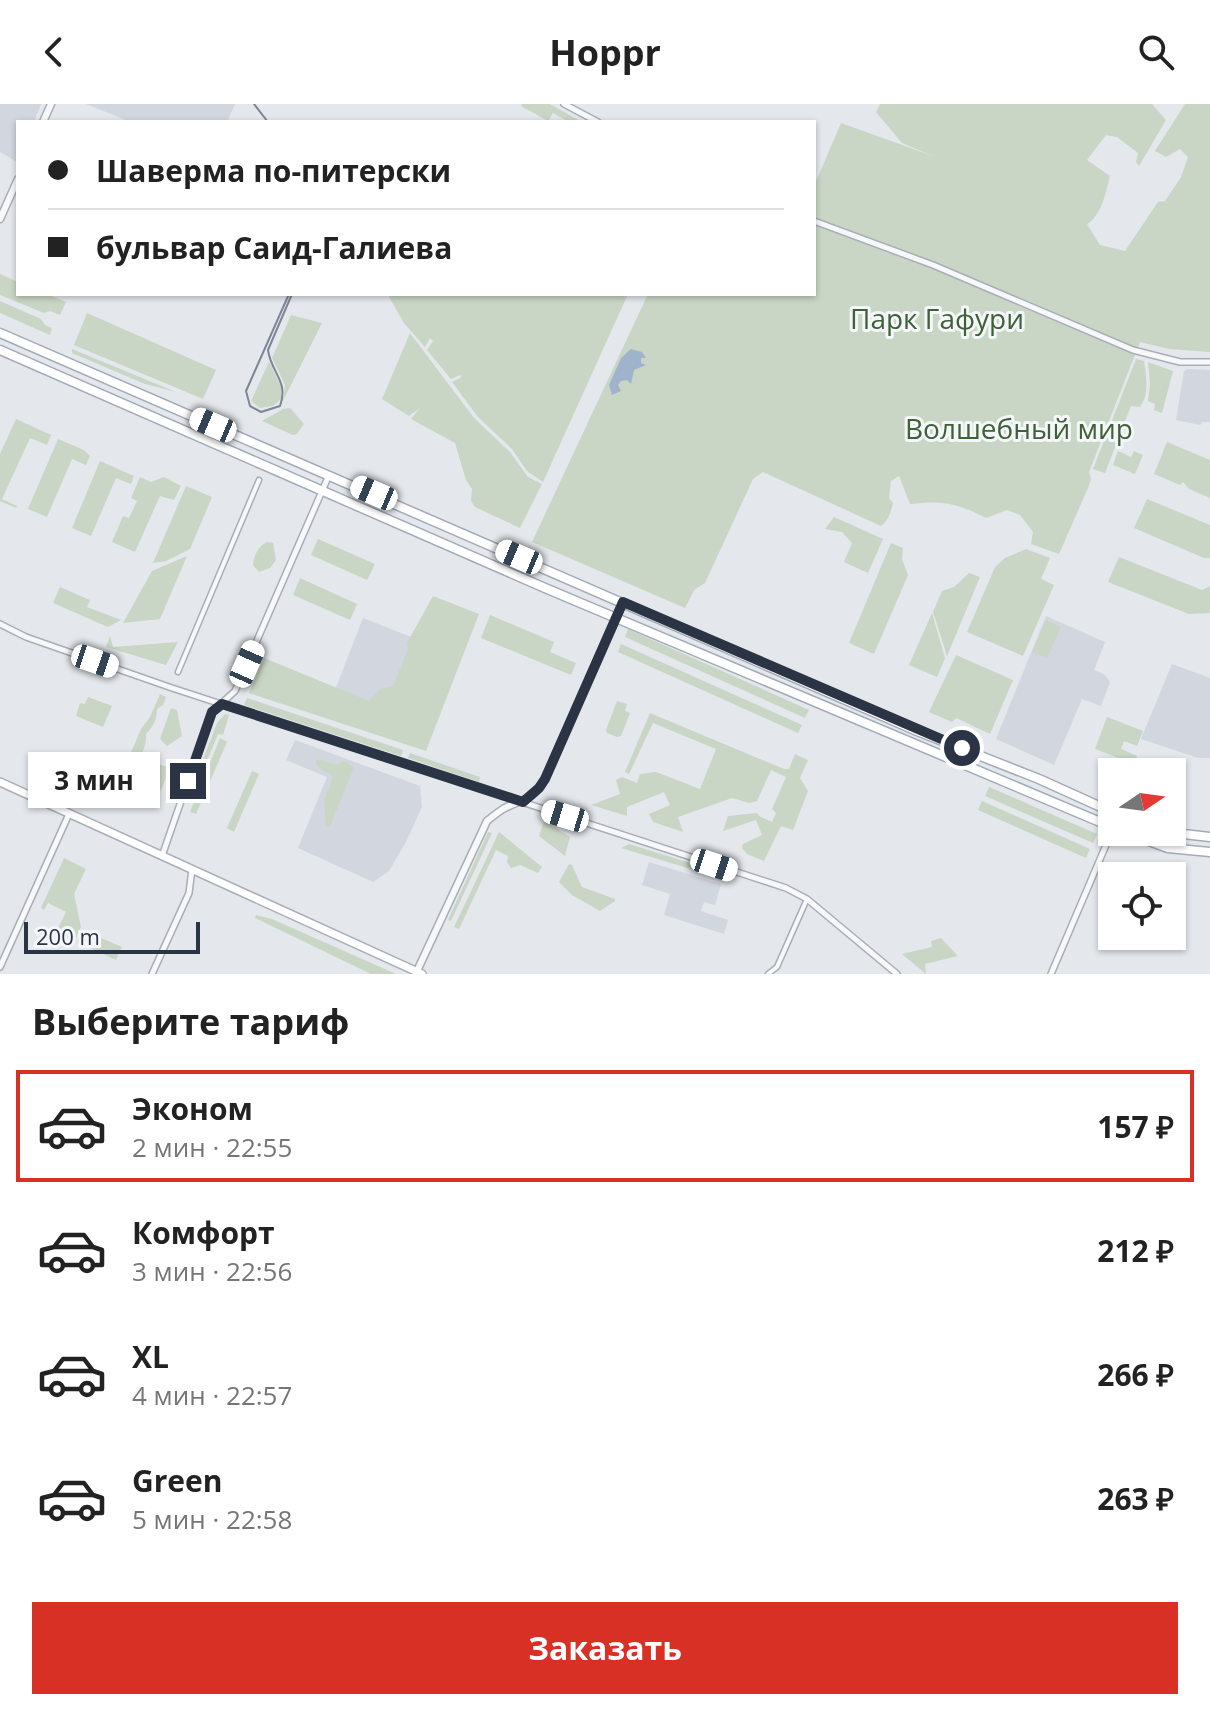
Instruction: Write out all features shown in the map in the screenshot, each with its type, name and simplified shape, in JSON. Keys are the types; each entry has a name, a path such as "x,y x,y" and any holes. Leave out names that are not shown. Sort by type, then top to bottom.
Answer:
{"main road":[{"path":"0,333 903,725 1098,806"},
{"path":"0,350 322,492 1098,823"},
{"path":"153,418 160,402"},
{"path":"273,470 281,453"},
{"path":"545,588 553,571"},
{"path":"678,645 685,629"},
{"path":"0,782 419,973"},
{"path":"1186,834 1210,837"},
{"path":"1162,846 1210,852"}],"street":[{"path":"564,104 594,120"},
{"path":"0,219 16,183"},
{"path":"816,222 933,265 1133,350 1180,362 1210,362"},
{"path":"162,856 212,712 235,691 329,474"},
{"path":"178,672 259,480"},
{"path":"419,973 487,821 503,809 523,802 545,779 623,602"},
{"path":"0,624 26,637 222,704 786,888 807,899 897,974"},
{"path":"0,967 69,814"},
{"path":"1051,974 1105,846"},
{"path":"152,974 189,893 192,869"},
{"path":"768,974 777,967 807,899"}],"shaded area":[{"path":"0,104 41,104 35,120 16,120 16,161 0,152"},
{"path":"86,104 235,104 228,120 126,120"},
{"path":"1210,370 1210,422 1200,425 1176,420 1184,371"},
{"path":"1046,616 1105,642 1094,670 1105,675 1110,682 1101,706 1082,699 1054,765 996,739"},
{"path":"363,618 444,650 415,722 335,690"},
{"path":"1172,664 1210,678 1210,758 1198,758 1141,739"},
{"path":"295,740 420,786 422,807 406,842 389,871 373,882 298,848 327,777 286,760"},
{"path":"649,862 721,884 715,905 704,902 701,911 728,920 724,934 664,915 670,894 642,885"}],"green space":[{"path":"550,104 578,120 565,120 553,113 546,120 521,106"},
{"name":"Парк Гафури","path":"880,104 1152,104 1166,120 1139,166 1136,162 1138,153 1117,137 1106,135 1087,160 1110,176 1099,210 1087,224 1100,245 1125,251 1158,202 1165,201 1181,177 1188,157 1180,149 1166,157 1155,151 1185,104 1210,104 1210,352 1169,349 1140,342 1089,472 1091,479 1088,488 1059,554 1031,544 1033,532 1020,515 1007,510 986,518 949,504 910,504 899,476 891,481 889,498 893,503 886,522 881,526 763,472 753,479 705,583 694,590 685,608 532,542 647,296 816,296 816,181 841,123 933,156 902,143 876,112"},
{"path":"0,274 16,281 16,296 51,296 66,302 60,315 50,311 44,313 0,295"},
{"path":"627,296 543,482 527,471 512,449 478,417 452,382 462,377 451,379 427,350 433,341 430,338 425,347 404,323 389,297"},
{"path":"0,301 41,319 52,328 50,335 0,313"},
{"path":"87,313 216,370 203,399 74,345"},
{"path":"291,315 322,323 283,401 285,385 272,358"},
{"path":"410,333 474,418 510,452 528,477 542,484 520,528 475,507 471,501 472,489 466,480 455,443 411,419 420,408 409,416 382,399"},
{"path":"72,349 176,392 145,384 72,353"},
{"path":"1136,359 1144,361 1145,396 1140,407 1131,406 1105,473 1093,469"},
{"path":"269,362 281,386 281,399 273,406 260,408 251,401"},
{"path":"1148,362 1173,371 1162,413 1154,410 1155,404 1148,401"},
{"path":"290,408 304,424 297,434 262,421 283,409"},
{"path":"16,419 51,435 47,445 30,438 2,499 16,508 0,501 0,454"},
{"path":"58,439 84,450 90,456 86,465 72,459 47,517 28,509"},
{"path":"1167,442 1210,460 1210,498 1189,489 1183,482 1180,485 1154,474"},
{"path":"1118,451 1131,457 1134,451 1143,455 1135,474 1113,465"},
{"path":"100,461 134,476 131,484 116,478 91,536 72,528"},
{"path":"140,477 151,482 164,477 181,486 174,500 160,496 135,552 112,542 123,516 129,518 137,501 131,498"},
{"path":"186,486 212,497 190,549 166,561 153,563"},
{"path":"1147,499 1210,525 1210,558 1134,528"},
{"path":"834,517 883,539 868,573 844,562 852,543 842,532 825,529"},
{"path":"318,539 375,564 367,580 311,555"},
{"path":"267,542 273,543 276,560 270,568 259,572 253,565 254,558"},
{"path":"891,543 903,548 902,559 908,575 874,654 849,643"},
{"path":"1026,549 1050,558 1041,579 1054,585 1023,656 967,632 995,567 1005,558"},
{"path":"187,556 160,619 123,623 152,571"},
{"path":"1119,557 1202,590 1210,586 1210,613 1189,614 1108,582"},
{"path":"969,573 980,577 947,656 933,612 942,591 954,587"},
{"path":"300,578 357,604 350,620 293,595"},
{"path":"60,587 90,600 87,607 121,620 108,627 53,603"},
{"path":"433,596 479,614 426,751 249,693 264,658 369,701 380,689 393,686 408,649 407,643"},
{"path":"932,613 945,658 937,677 909,665"},
{"path":"490,615 554,642 550,652 576,663 571,675 481,638"},
{"path":"1046,620 1061,627 1047,658 1032,652"},
{"path":"628,629 809,710 805,718 625,637"},
{"path":"110,636 113,647 178,642 166,665 106,647"},
{"path":"621,644 802,725 798,733 618,652"},
{"path":"956,655 1013,680 990,734 956,718 952,722 929,712"},
{"path":"160,694 166,697 146,734 143,751 137,761 123,772 141,729"},
{"path":"88,697 112,706 103,727 76,716 80,703 85,704"},
{"path":"247,698 403,750 401,756 244,705"},
{"path":"617,701 627,704 625,711 630,713 621,736 617,737 606,730"},
{"path":"171,708 177,710 182,736 167,746 160,739"},
{"path":"650,713 784,769 789,769 795,754 808,760 800,778 808,791 793,830 781,826 764,861 747,854 742,848 743,844 762,835 756,820 723,831 728,816 757,813 772,822 776,813 772,809 786,777 771,770 757,801 749,803 732,798 678,817 683,832 653,822 649,814 670,805 664,792 627,807 627,816 591,805 620,794 616,780 622,777 637,783 640,774 656,772 700,789 716,749 653,723 629,774 625,772"},
{"path":"225,714 229,715 223,735 218,734 190,803 187,801 217,723"},
{"path":"1107,717 1143,731 1137,746 1124,741 1121,749 1136,758 1118,758 1095,749"},
{"path":"220,738 227,742 196,814 190,812"},
{"path":"410,753 480,777 479,782 408,758"},
{"path":"316,759 338,765 344,761 354,767 330,826 326,826 324,800 333,777 316,765"},
{"path":"153,762 170,768 161,790 145,784"},
{"path":"252,771 259,774 234,832 227,828"},
{"path":"989,787 1097,834 1093,843 985,796"},
{"path":"982,801 1090,849 1086,858 978,810"},
{"path":"544,821 570,837 565,856 539,836"},
{"path":"488,832 492,833 451,921 448,920"},
{"path":"499,832 542,867 538,873 520,865 511,868 507,862 508,856 496,850 459,929 454,927"},
{"path":"629,844 706,868 704,873 621,848"},
{"path":"64,858 86,869 74,894 81,927 74,942 51,931 57,930 66,912 48,903 44,910 41,908"},
{"path":"569,864 582,887 615,901 600,911 572,895 559,882"},
{"path":"256,915 272,919 396,974 371,974 255,918"},
{"path":"82,930 122,947 116,960 77,942"},
{"path":"941,938 958,956 925,964 926,974 902,954 932,947 931,941"}],"water":[{"path":"631,349 642,352 646,358 641,358 641,363 646,365 634,370 631,384 627,380 621,381 618,385 621,391 612,395 609,385 621,358"}],"tram line":[{"path":"254,104 266,120"},
{"path":"288,296 246,391 250,406 261,412 280,406 281,383 268,350 291,296"}],"route":[{"path":"188,781 212,712 222,704 523,802 545,779 623,602 962,748"}],"park label":[{"name":"Волшебный мир","path":"1019,429"}]}
